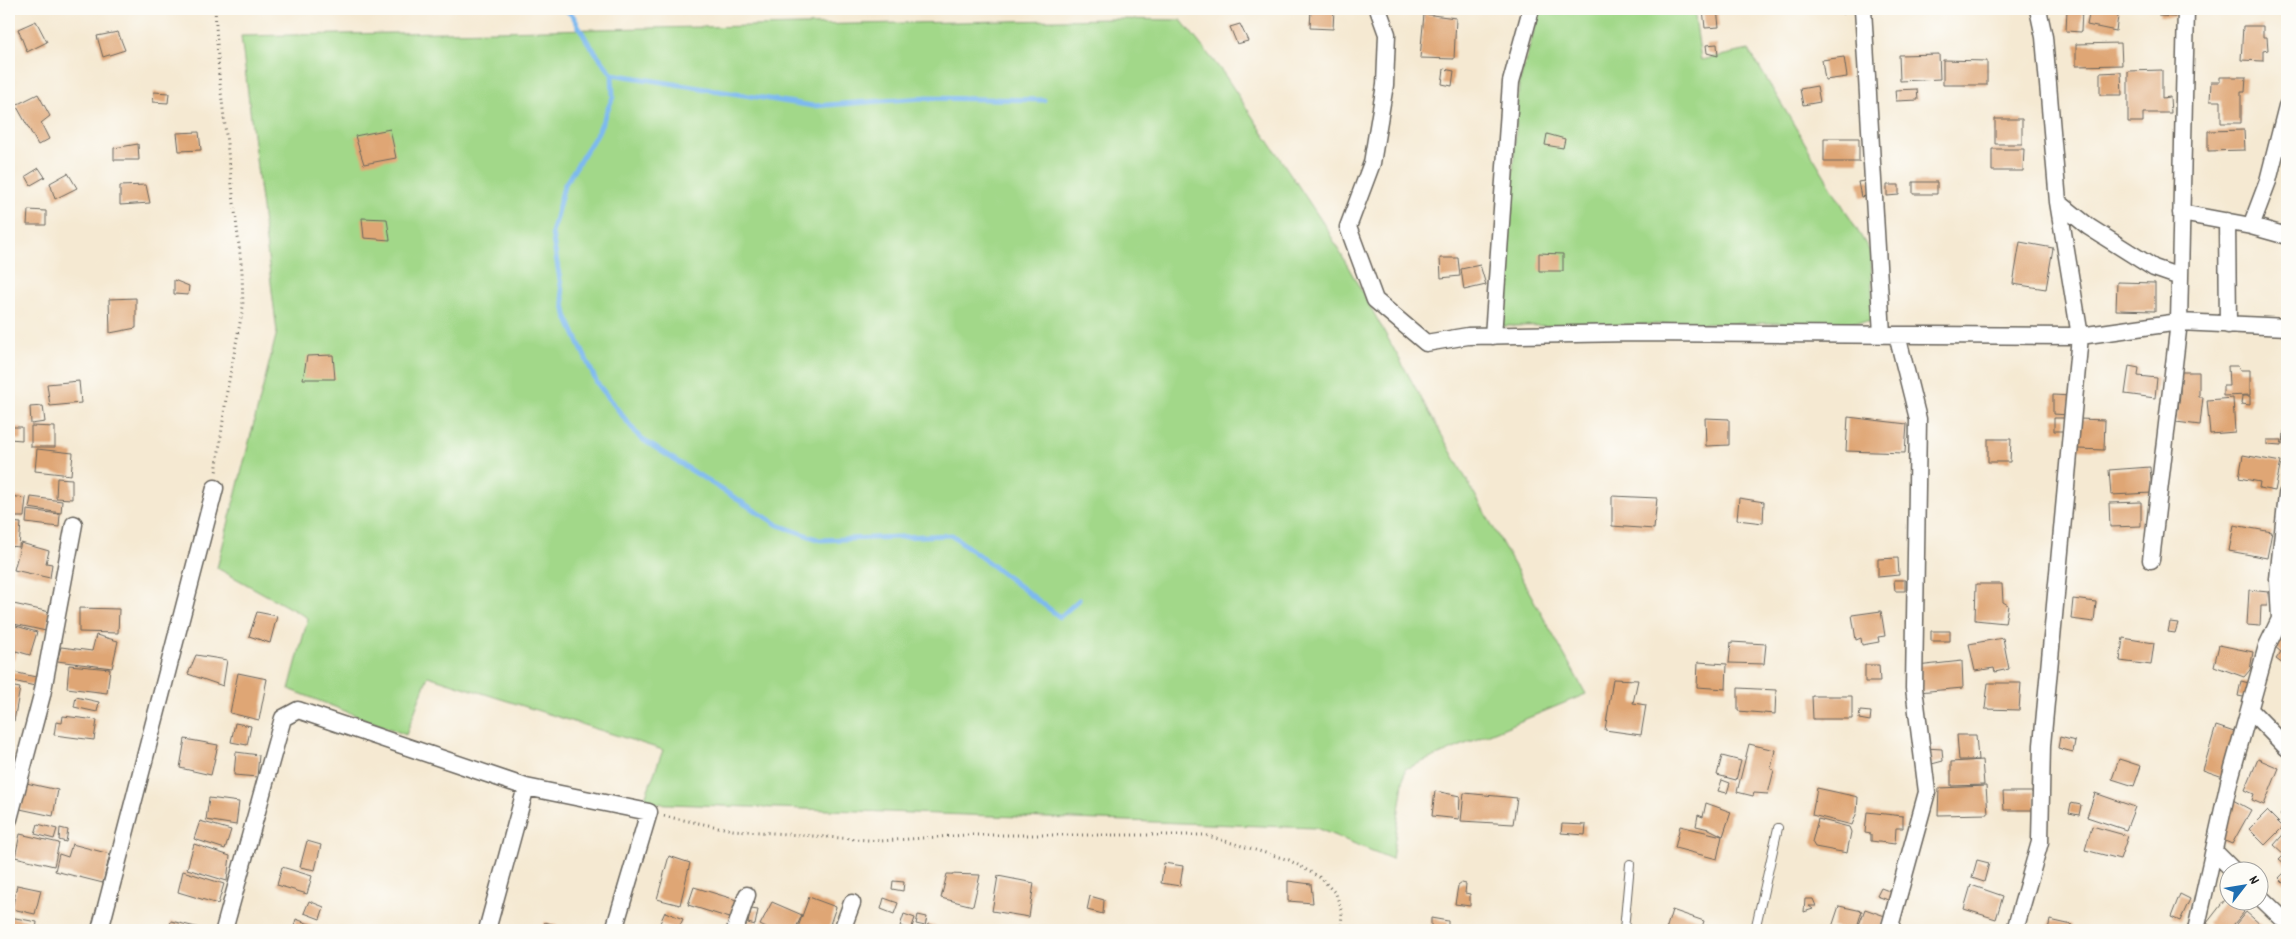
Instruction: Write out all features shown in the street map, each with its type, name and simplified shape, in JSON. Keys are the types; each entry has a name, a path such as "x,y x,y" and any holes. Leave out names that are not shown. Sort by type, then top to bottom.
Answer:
{"street":[{"path":"1378,9 1387,34 1385,85 1372,163 1348,226 1375,300 1426,343 1468,336 1631,333 2080,336 2179,322 2287,328"},
{"path":"1493,336 1511,82 1532,9"},
{"path":"1863,9 1890,334 1918,419 1914,688 1927,792 1889,930"},
{"path":"2015,930 2040,842 2042,745 2080,336 2058,202 2044,37 2038,9"},
{"path":"2151,560 2179,322 2186,9"},
{"path":"2251,226 2268,181 2287,106"},
{"path":"2058,202 2089,227 2154,268 2180,277"},
{"path":"2181,213 2251,226 2287,236"},
{"path":"2227,222 2228,325"},
{"path":"100,930 215,488"},
{"path":"2196,930 2229,782 2268,646 2280,618 2287,494"},
{"path":"9,819 42,695 74,524"},
{"path":"224,930 283,718 298,710 309,712 526,787 650,812 614,930"},
{"path":"2250,710 2287,748"},
{"path":"487,930 526,787"},
{"path":"2214,851 2225,862"},
{"path":"735,930 747,895"},
{"path":"842,930 852,903"},
{"path":"2268,905 2287,923"}],"lane":[{"path":"1755,930 1778,828"},
{"path":"1624,930 1630,864"}],"path":[{"path":"214,9 242,271 243,298 221,428 215,488"},
{"path":"650,812 733,830 881,841 966,835 1205,835 1289,860 1320,878 1336,894 1342,912 1341,930"}],"green space":[{"path":"1540,9 1694,9 1701,60 1749,50 1871,253 1873,322 1502,326 1519,84"},
{"path":"1111,19 1181,20 1224,74 1327,229 1586,694 1405,769 1392,859 1316,828 643,803 663,750 428,676 406,735 289,689 308,618 217,568 277,332 241,36"}],"building":[{"path":"1311,9 1334,9 1333,29 1310,28"},
{"path":"1703,9 1717,9 1719,27 1705,28"},
{"path":"2067,9 2082,9 2081,32 2066,31"},
{"path":"2090,9 2119,9 2116,31 2087,25"},
{"path":"2160,9 2176,9 2175,17 2159,16"},
{"path":"1424,14 1456,18 1454,59 1420,58"},
{"path":"36,21 47,42 27,52 18,29"},
{"path":"1240,24 1248,41 1237,44 1230,27"},
{"path":"2243,26 2263,26 2263,37 2267,37 2268,50 2263,51 2263,61 2241,60"},
{"path":"118,32 125,50 103,57 97,36"},
{"path":"2121,43 2122,65 2076,66 2076,44"},
{"path":"1717,44 1718,56 1707,53 1706,45"},
{"path":"1939,54 1940,79 1900,81 1899,55"},
{"path":"1844,57 1847,77 1825,80 1822,60"},
{"path":"1943,60 1987,61 1987,85 1943,85"},
{"path":"1444,69 1454,71 1452,86 1442,84"},
{"path":"2162,70 2162,98 2170,97 2171,113 2143,113 2143,122 2128,122 2128,71"},
{"path":"2121,72 2122,95 2100,95 2100,73"},
{"path":"2220,77 2246,77 2245,92 2241,92 2241,123 2221,123 2221,101 2210,101 2211,82 2220,82"},
{"path":"1817,86 1820,102 1803,105 1800,89"},
{"path":"1917,89 1918,100 1896,101 1895,90"},
{"path":"154,92 169,93 168,103 153,102"},
{"path":"38,94 50,116 41,123 49,139 38,145 16,105"},
{"path":"1995,119 2022,119 2022,144 1995,144"},
{"path":"390,129 396,158 364,164 355,136"},
{"path":"2244,130 2245,150 2208,151 2208,131"},
{"path":"199,132 201,150 179,151 177,133"},
{"path":"1547,134 1565,139 1563,148 1545,145"},
{"path":"1824,138 1859,138 1859,162 1824,162"},
{"path":"138,144 139,160 114,160 114,148"},
{"path":"1992,149 2024,149 2023,171 1992,171"},
{"path":"39,168 45,177 31,185 26,176"},
{"path":"68,173 77,188 55,199 50,183"},
{"path":"1870,180 1872,195 1861,197 1858,182"},
{"path":"1913,182 1937,182 1937,194 1913,194"},
{"path":"146,185 150,203 120,205 120,186"},
{"path":"1887,185 1899,185 1899,195 1887,196"},
{"path":"28,210 46,211 46,225 27,225"},
{"path":"362,218 387,219 390,240 364,238"},
{"path":"2020,242 2053,248 2046,289 2013,284"},
{"path":"1539,253 1563,254 1563,271 1539,271"},
{"path":"1440,258 1458,258 1460,276 1441,278"},
{"path":"1480,265 1486,285 1464,290 1461,269"},
{"path":"174,280 189,286 188,295 174,294"},
{"path":"2117,282 2155,283 2155,311 2116,310"},
{"path":"136,298 136,328 110,333 109,299"},
{"path":"333,355 335,379 303,379 307,356"},
{"path":"2129,366 2139,368 2138,376 2157,378 2155,398 2125,394"},
{"path":"2228,366 2238,366 2240,370 2250,370 2250,395 2223,396 2223,386 2229,386"},
{"path":"2180,372 2199,372 2199,397 2203,397 2200,425 2176,422 2180,395"},
{"path":"79,381 81,403 50,406 47,384"},
{"path":"2053,395 2071,396 2069,415 2053,414"},
{"path":"2242,396 2250,396 2250,405 2241,404"},
{"path":"2233,398 2235,432 2210,434 2207,400"},
{"path":"43,406 45,422 31,424 30,407"},
{"path":"1848,417 1907,424 1905,453 1846,451"},
{"path":"1705,418 1729,419 1729,445 1706,446"},
{"path":"2054,418 2065,418 2065,431 2054,431"},
{"path":"2079,419 2105,420 2104,450 2078,449"},
{"path":"31,426 55,427 55,447 31,447"},
{"path":"9,427 22,427 22,440 9,439"},
{"path":"2284,431 2287,431 2287,445 2283,445"},
{"path":"1988,439 2011,439 2010,462 1988,462"},
{"path":"2267,440 2282,440 2281,446 2267,445"},
{"path":"37,449 73,453 71,475 35,471"},
{"path":"2243,455 2281,462 2275,491 2259,488 2260,482 2239,478"},
{"path":"2150,467 2152,493 2111,495 2109,470"},
{"path":"57,478 72,479 72,499 56,498"},
{"path":"9,496 26,498 24,517 9,517"},
{"path":"1612,496 1657,498 1654,529 1612,526"},
{"path":"31,497 62,501 61,513 29,508"},
{"path":"1739,498 1764,502 1763,523 1737,520"},
{"path":"2141,502 2141,526 2110,527 2109,503"},
{"path":"27,510 60,514 59,527 26,523"},
{"path":"9,522 21,523 19,547 9,546"},
{"path":"2234,525 2272,532 2267,558 2229,551"},
{"path":"21,543 49,551 46,563 52,564 50,578 14,570"},
{"path":"1898,558 1899,575 1878,577 1878,559"},
{"path":"1894,580 1905,580 1905,591 1895,591"},
{"path":"1976,584 2002,584 2003,602 2008,605 2005,623 1975,620"},
{"path":"2249,590 2268,592 2267,606 2261,606 2260,626 2247,625"},
{"path":"2073,599 2096,602 2094,622 2071,619"},
{"path":"9,603 50,612 46,631 9,623"},
{"path":"79,608 119,609 118,633 79,632"},
{"path":"1881,611 1885,636 1878,637 1879,642 1862,645 1861,638 1856,640 1852,615"},
{"path":"257,612 277,616 270,643 249,636"},
{"path":"2170,622 2178,623 2175,633 2168,632"},
{"path":"9,624 37,632 30,655 16,651 14,660 9,659"},
{"path":"2287,629 2287,667 2276,659 2281,652 2274,646"},
{"path":"1931,631 1950,631 1950,641 1931,641"},
{"path":"96,635 118,641 112,668 57,661 61,647 92,651"},
{"path":"2003,638 2009,669 1995,672 1994,668 1975,671 1969,644"},
{"path":"2123,638 2154,643 2151,665 2120,661"},
{"path":"1731,642 1766,644 1764,664 1729,663"},
{"path":"2219,645 2253,652 2250,670 2244,677 2214,666"},
{"path":"196,655 227,660 223,686 188,674"},
{"path":"1962,661 1963,688 1918,692 1917,666"},
{"path":"1698,662 1727,664 1726,689 1697,687"},
{"path":"69,665 110,669 107,693 67,688"},
{"path":"1865,665 1879,665 1880,682 1865,682"},
{"path":"9,671 40,678 39,687 9,680"},
{"path":"238,673 267,679 259,720 230,713"},
{"path":"1613,679 1638,680 1633,703 1646,705 1641,735 1605,730"},
{"path":"2241,681 2249,683 2249,698 2238,696"},
{"path":"1988,683 2021,683 2019,710 1985,709"},
{"path":"9,686 20,688 14,721 9,720"},
{"path":"1738,688 1776,690 1775,714 1738,711"},
{"path":"1812,696 1852,696 1852,719 1813,719"},
{"path":"76,697 99,702 97,712 74,707"},
{"path":"1860,711 1871,712 1870,721 1859,719"},
{"path":"63,716 97,720 94,740 54,735 56,722 62,723"},
{"path":"235,723 251,726 247,745 231,742"},
{"path":"2216,726 2237,733 2223,777 2203,770"},
{"path":"1957,735 1976,735 1978,760 1959,760"},
{"path":"2060,737 2075,741 2073,752 2058,748"},
{"path":"185,739 218,745 211,775 180,768"},
{"path":"1749,744 1775,750 1771,769 1774,770 1768,794 1754,793 1753,796 1737,792"},
{"path":"1925,748 1942,749 1943,761 1928,765"},
{"path":"236,752 259,755 257,777 234,775"},
{"path":"1722,756 1741,761 1736,780 1717,775"},
{"path":"2119,759 2141,766 2134,786 2112,779"},
{"path":"2258,759 2279,768 2264,805 2252,800 2254,794 2245,790"},
{"path":"1982,760 1984,785 1951,786 1951,762"},
{"path":"1722,780 1730,783 1727,793 1718,791"},
{"path":"26,783 58,790 53,816 20,809"},
{"path":"1986,786 1988,814 1938,815 1939,788"},
{"path":"1817,788 1858,797 1857,812 1852,825 1812,815"},
{"path":"1435,791 1460,796 1459,819 1432,816"},
{"path":"2003,792 2034,792 2036,810 2004,810"},
{"path":"1464,793 1517,798 1513,824 1461,821"},
{"path":"2095,793 2135,807 2126,830 2087,817"},
{"path":"209,798 239,802 236,825 206,820"},
{"path":"2233,800 2251,810 2232,844 2218,838"},
{"path":"1706,803 1731,812 1723,836 1709,829 1696,826 1698,815 1703,817"},
{"path":"2071,803 2081,805 2079,815 2069,813"},
{"path":"2287,808 2287,821 2280,814"},
{"path":"2267,811 2283,827 2265,845 2249,829"},
{"path":"1867,812 1903,816 1903,828 1896,828 1895,844 1871,841 1871,834 1865,833"},
{"path":"1818,819 1849,827 1851,832 1847,853 1815,847 1812,842"},
{"path":"200,821 231,830 225,849 194,839"},
{"path":"38,824 57,829 54,839 35,834"},
{"path":"1562,824 1586,825 1585,835 1561,833"},
{"path":"1680,826 1722,836 1717,859 1675,848"},
{"path":"2092,826 2128,836 2120,859 2085,850"},
{"path":"60,828 68,830 66,842 59,840"},
{"path":"2287,830 2287,861 2285,864 2279,859 2284,854 2274,845"},
{"path":"20,834 59,843 54,866 15,857"},
{"path":"307,841 321,845 315,870 300,867"},
{"path":"72,844 110,854 103,883 55,871 59,854 68,857"},
{"path":"194,844 230,856 227,881 187,869"},
{"path":"669,856 690,863 680,905 657,899"},
{"path":"1977,860 1989,863 1984,882 1972,878"},
{"path":"1164,863 1183,866 1180,886 1161,883"},
{"path":"282,867 312,876 307,894 277,885"},
{"path":"2287,870 2287,886 2279,878"},
{"path":"183,871 224,884 218,904 178,892"},
{"path":"947,874 980,875 973,906 941,898"},
{"path":"998,876 1034,883 1029,917 992,911"},
{"path":"893,881 904,882 903,891 892,889"},
{"path":"1288,881 1311,884 1313,903 1288,901"},
{"path":"1462,883 1466,884 1465,893 1470,894 1470,906 1455,904 1458,886"},
{"path":"17,885 41,890 35,914 12,909"},
{"path":"1971,885 2003,896 1996,919 1964,909"},
{"path":"694,887 740,901 733,919 688,905"},
{"path":"1881,888 1894,893 1891,901 1877,896"},
{"path":"2180,894 2190,899 2180,921 2171,917"},
{"path":"1090,896 1104,900 1103,914 1087,910"},
{"path":"809,897 836,907 828,930 821,927 820,930 797,930"},
{"path":"884,898 898,903 894,914 881,909"},
{"path":"1805,899 1813,899 1816,906 1809,906 1813,909 1804,912"},
{"path":"309,901 324,907 320,919 304,913"},
{"path":"772,902 802,915 795,930 770,930 760,925"},
{"path":"1839,906 1862,911 1856,930 1832,927"},
{"path":"751,909 758,910 755,925 748,923"},
{"path":"1865,909 1885,916 1880,930 1857,930"},
{"path":"2218,909 2218,912 2244,912 2229,930 2215,930 2207,923"},
{"path":"1672,910 1704,921 1701,930 1666,930"},
{"path":"665,912 683,919 678,930 660,923"},
{"path":"2246,912 2261,925 2257,930 2231,930"},
{"path":"904,914 915,918 911,930 900,926"},
{"path":"918,915 927,917 925,926 916,924"},
{"path":"10,917 37,922 36,930 9,930"},
{"path":"1431,918 1448,921 1448,930 1431,928"},
{"path":"296,919 315,926 314,930 293,930"},
{"path":"2050,920 2072,925 2071,930 2048,930"},
{"path":"171,921 208,930 169,930"},
{"path":"545,922 571,930 542,930"},
{"path":"928,924 949,930 926,930"}],"waterway":[{"path":"565,9 573,16 587,41 612,74 613,97 598,132 564,186 552,233 566,315 597,383 640,438 778,525 820,540 952,535 1060,617 1079,600"},
{"path":"612,74 813,106 923,98 1044,100"}]}
